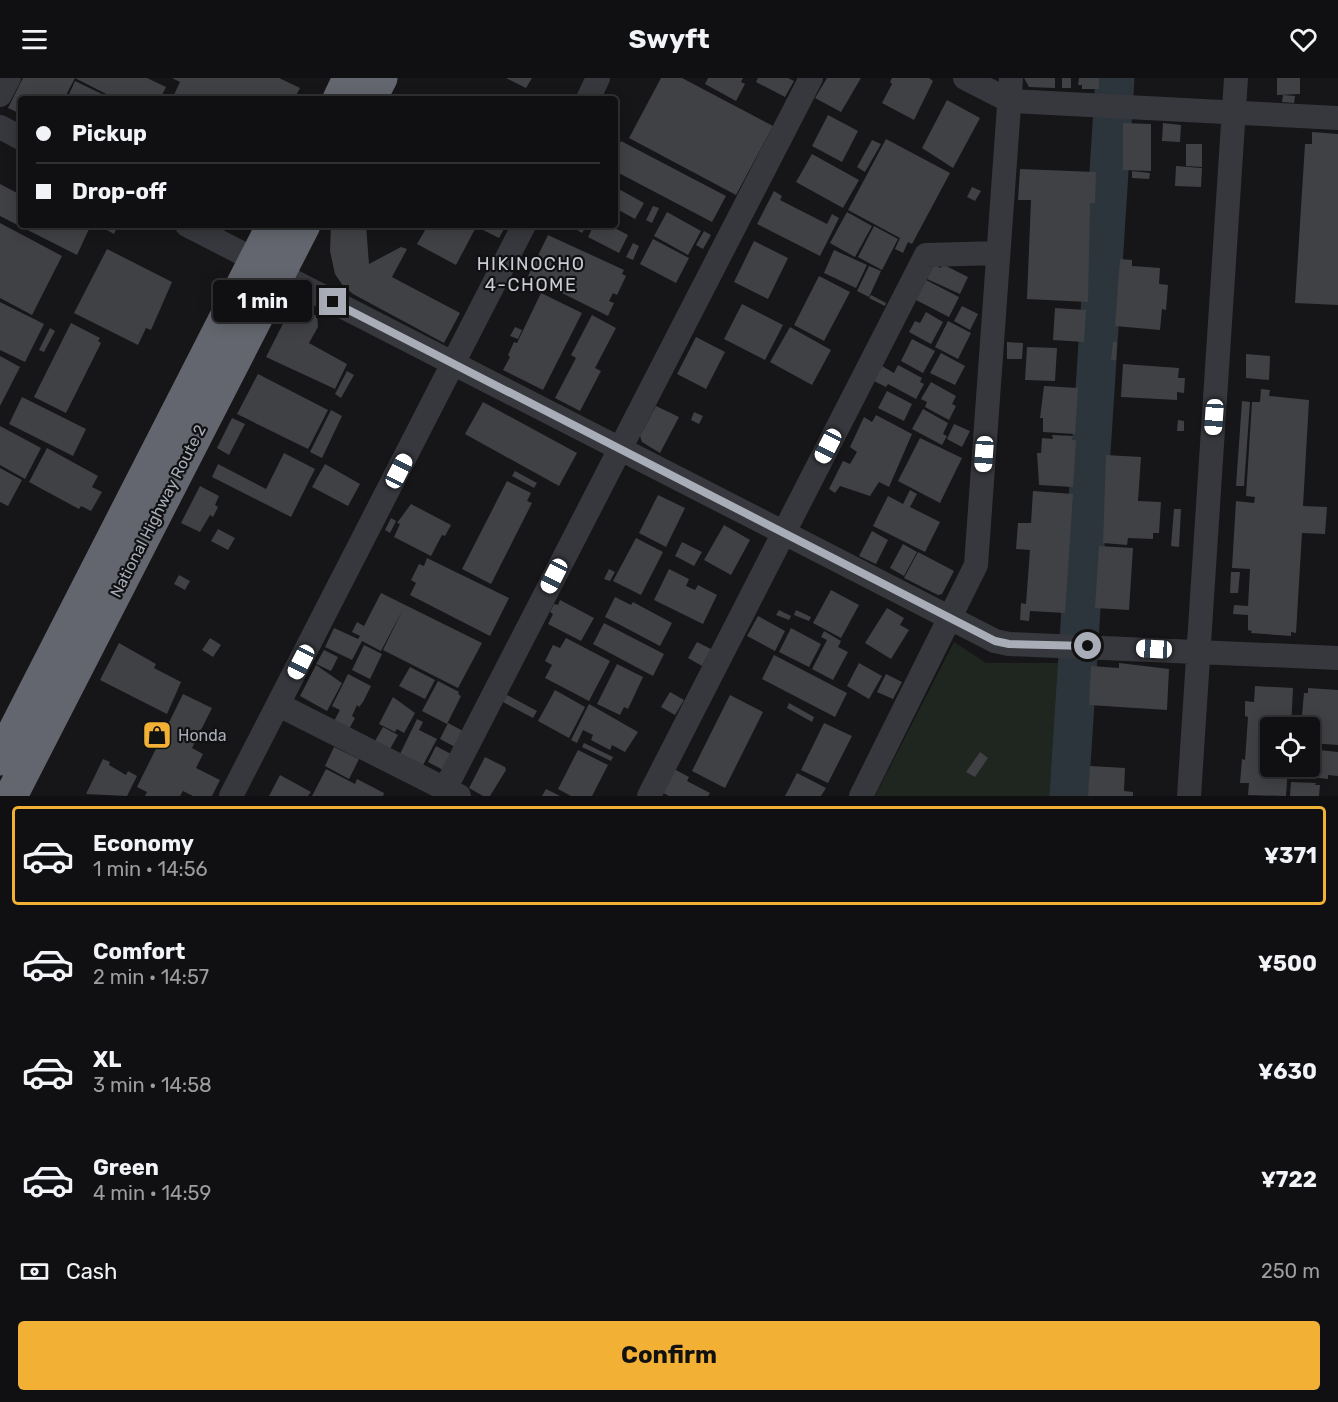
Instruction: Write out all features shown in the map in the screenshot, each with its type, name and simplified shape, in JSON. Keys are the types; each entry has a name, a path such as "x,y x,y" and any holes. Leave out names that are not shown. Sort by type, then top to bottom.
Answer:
{"highway":[{"path":"341,96 350,78"},
{"path":"372,96 381,78"},
{"name":"National Highway Route 2","path":"11,796 267,267 273,228"},
{"name":"National Highway Route 2","path":"0,759 267,267 301,228"}],"street":[{"path":"0,95 9,78"},
{"path":"589,96 598,78"},
{"path":"279,705 452,793 620,448 810,78"},
{"path":"965,78 1010,89 1113,105 1338,118"},
{"path":"1189,796 1236,78"},
{"path":"861,796 976,565 1010,89"},
{"path":"0,127 18,136"},
{"path":"193,228 995,641 1009,644 1338,657"},
{"path":"231,796 522,228"},
{"path":"649,796 926,255 998,253"},
{"path":"0,791 11,796"}],"shaded area":[{"path":"954,642 986,663 1067,663 1059,796 875,796"}],"building":[{"path":"23,78 75,78 66,96 18,96 18,113 8,108"},
{"path":"75,78 147,78 166,87 162,96 110,96"},
{"path":"172,78 279,78 300,88 296,96 173,96 180,82"},
{"path":"506,78 532,78 526,88"},
{"path":"661,78 682,78 773,126 736,195 629,138"},
{"path":"708,78 743,78 741,82 745,84 736,101 705,84"},
{"path":"758,78 788,78 794,81 785,97 756,82"},
{"path":"827,78 861,78 841,112 815,98"},
{"path":"892,78 929,78 933,81 914,120 882,103 892,84 890,82"},
{"path":"1024,78 1055,78 1055,88 1029,87"},
{"path":"1062,78 1071,78 1071,88 1062,88"},
{"path":"1079,78 1099,78 1099,89 1082,89 1082,85 1078,85"},
{"path":"1277,78 1300,78 1300,94 1277,95"},
{"path":"75,81 102,94 101,96 68,96"},
{"path":"1283,95 1295,96 1294,103 1282,102"},
{"path":"947,100 980,118 953,168 922,148"},
{"path":"828,115 858,131 842,162 812,146"},
{"path":"1123,123 1151,124 1151,171 1123,170"},
{"path":"1163,123 1181,125 1180,142 1162,141"},
{"path":"1312,132 1338,134 1338,305 1295,303 1305,144 1312,144"},
{"path":"886,139 950,173 912,244 908,242 903,253 895,249 900,238 848,210"},
{"path":"872,140 881,144 865,172 857,167"},
{"path":"621,141 726,196 712,222 618,173 618,146"},
{"path":"1186,144 1202,144 1202,167 1186,166"},
{"path":"812,154 859,180 843,208 796,182"},
{"path":"1176,166 1202,168 1201,187 1175,186"},
{"path":"1020,169 1096,172 1095,203 1090,203 1088,302 1027,299 1031,200 1018,200"},
{"path":"1132,171 1150,173 1149,179 1132,178"},
{"path":"0,184 18,193 18,225 0,216"},
{"path":"972,187 981,191 975,201 967,197"},
{"path":"618,189 644,203 635,219 618,210"},
{"path":"774,191 782,196 780,200 827,224 832,214 839,218 820,256 757,224"},
{"path":"653,206 659,208 652,223 646,220"},
{"path":"667,212 701,231 688,255 654,236"},
{"path":"847,212 872,226 855,257 830,243"},
{"path":"0,223 62,256 32,315 0,298"},
{"path":"874,226 898,239 882,270 858,257"},
{"path":"24,228 89,229 77,255"},
{"path":"106,228 117,228 114,234"},
{"path":"331,228 366,228 369,264 401,247 407,249 392,277 460,313 444,343 353,294 343,286 335,274 330,251"},
{"path":"426,228 475,229 456,265 417,244"},
{"path":"479,228 504,228 499,238"},
{"path":"574,228 585,228 582,233"},
{"path":"592,228 615,228 628,235 619,253 588,237"},
{"path":"704,231 711,235 703,249 696,245"},
{"path":"548,235 624,270 622,274 626,276 617,295 613,293 609,301 614,303 608,316 528,276"},
{"path":"653,239 689,258 676,283 640,264"},
{"path":"754,241 788,258 768,299 734,282"},
{"path":"633,243 639,246 633,260 626,257"},
{"path":"107,249 172,282 151,330 146,328 138,345 74,313"},
{"path":"834,250 867,265 856,288 824,273"},
{"path":"1120,259 1132,260 1132,266 1160,268 1159,284 1168,285 1166,310 1162,309 1160,330 1115,326"},
{"path":"942,264 968,277 960,294 927,279 934,265 941,268"},
{"path":"869,266 881,271 869,297 857,291"},
{"path":"819,276 850,292 824,341 794,325"},
{"path":"926,280 959,297 949,317 916,300"},
{"path":"541,293 582,313 543,390 503,370 514,342 517,343"},
{"path":"871,295 886,303 885,306 869,298"},
{"path":"0,302 44,324 25,362 0,350"},
{"path":"742,304 783,325 765,360 724,339"},
{"path":"292,306 317,316 318,327 309,343 347,364 335,389 266,357"},
{"path":"962,306 978,314 970,330 954,321"},
{"path":"1055,308 1086,310 1084,342 1053,340"},
{"path":"926,312 943,322 931,344 909,332 915,321 920,323"},
{"path":"592,315 616,328 595,368 601,371 580,411 555,398 576,358 571,355"},
{"path":"948,321 971,333 958,359 935,347"},
{"path":"71,323 100,338 98,341 101,343 66,413 34,397"},
{"path":"515,327 522,330 518,339 510,336"},
{"path":"790,327 831,350 812,385 770,362"},
{"path":"50,328 55,331 44,352 39,350"},
{"path":"696,337 725,352 706,389 677,374"},
{"path":"912,339 935,351 923,373 901,361"},
{"path":"1007,342 1023,343 1022,359 1007,359"},
{"path":"1113,342 1117,342 1116,360 1111,360"},
{"path":"1027,347 1057,348 1055,381 1025,380"},
{"path":"941,353 965,366 955,385 930,373"},
{"path":"1246,354 1270,356 1269,380 1246,378"},
{"path":"0,356 20,367 0,406"},
{"path":"1123,364 1179,368 1178,378 1185,378 1184,393 1177,392 1177,400 1121,397"},
{"path":"898,365 922,378 920,382 924,384 916,399 888,384 886,387 874,381 882,366 894,373"},
{"path":"347,371 354,375 341,398 335,394"},
{"path":"258,374 328,410 308,449 237,414"},
{"path":"931,382 956,396 952,404 956,406 949,420 925,407 927,402 921,399"},
{"path":"1044,386 1078,388 1075,434 1043,432 1043,418 1040,418"},
{"path":"1261,389 1270,390 1269,396 1309,400 1303,506 1327,507 1325,534 1302,533 1296,633 1291,632 1291,636 1251,633 1252,631 1248,630 1248,615 1233,614 1234,605 1248,606 1250,569 1232,568 1236,501 1254,503 1255,497 1246,496 1252,402 1260,402"},
{"path":"887,391 912,404 904,421 878,408"},
{"path":"22,397 86,429 73,456 9,424"},
{"path":"1242,401 1250,402 1244,486 1236,486"},
{"path":"483,402 577,453 559,486 465,434"},
{"path":"656,406 679,417 660,453 642,442 640,436"},
{"path":"923,409 948,423 943,434 947,436 942,445 912,429"},
{"path":"331,410 342,416 322,458 310,452"},
{"path":"694,412 703,416 699,424 691,420"},
{"path":"876,415 912,434 889,487 879,482 870,496 840,486 835,493 829,489 843,461 850,464 857,452 850,447 864,417 872,422"},
{"path":"232,418 245,424 229,455 217,448"},
{"path":"1178,420 1184,421 1184,431 1177,431"},
{"path":"954,424 970,431 962,447 947,439"},
{"path":"0,426 41,448 25,479 0,465"},
{"path":"1052,435 1073,436 1072,440 1076,440 1073,487 1039,485 1037,453 1041,453 1042,438 1053,439"},
{"path":"920,438 962,458 940,503 898,481"},
{"path":"47,448 98,476 92,487 102,492 91,511 81,506 79,509 29,482"},
{"path":"284,453 315,469 291,517 212,477 218,464 266,489"},
{"path":"1106,455 1141,457 1138,501 1161,502 1159,533 1153,533 1153,539 1128,538 1127,545 1103,543"},
{"path":"325,464 360,484 348,506 312,487"},
{"path":"0,468 22,480 8,506 0,502"},
{"path":"515,471 537,483 534,488 512,476"},
{"path":"507,481 531,493 527,501 532,503 491,584 462,569"},
{"path":"200,486 219,496 215,505 218,507 213,517 210,515 200,532 181,523"},
{"path":"910,490 917,494 910,507 940,522 925,552 873,526 888,496 903,504"},
{"path":"1033,491 1073,494 1065,613 1030,611 1029,621 1020,620 1021,603 1026,604 1030,550 1016,549 1018,523 1031,523"},
{"path":"658,495 685,508 666,547 639,533"},
{"path":"411,504 451,525 445,536 442,535 431,556 394,537 400,524 397,523"},
{"path":"1174,509 1181,509 1179,547 1171,546"},
{"path":"391,518 396,521 390,533 385,530"},
{"path":"724,525 750,540 731,575 704,560"},
{"path":"218,529 235,538 228,550 211,541"},
{"path":"872,531 888,540 876,564 859,556"},
{"path":"636,538 663,552 641,595 613,581"},
{"path":"682,542 702,552 694,566 675,556"},
{"path":"903,544 917,552 904,576 890,568"},
{"path":"1099,546 1133,548 1129,610 1095,608"},
{"path":"918,552 954,571 942,594 938,595 904,578"},
{"path":"427,558 509,598 490,636 410,595 416,583 411,580 419,564 424,566"},
{"path":"609,569 615,572 610,581 604,579"},
{"path":"669,569 689,579 686,586 695,590 698,585 717,595 703,624 654,600"},
{"path":"1231,572 1240,572 1238,593 1230,593"},
{"path":"179,575 190,581 185,590 174,584"},
{"path":"831,590 859,605 841,638 813,623"},
{"path":"381,593 482,643 458,688 383,650 403,609 381,651 362,641 352,660 325,647 334,628 358,639 360,636 352,632 357,622 364,626"},
{"path":"615,597 631,605 633,602 672,623 660,646 605,617"},
{"path":"560,600 594,618 581,641 548,624 553,614 550,612 554,604 558,605"},
{"path":"887,608 904,618 900,625 909,630 891,659 865,643"},
{"path":"779,610 791,616 789,620 776,615"},
{"path":"796,610 811,617 809,621 794,615"},
{"path":"758,616 785,631 775,651 747,636"},
{"path":"604,623 664,654 653,676 593,644"},
{"path":"791,628 821,644 809,667 779,652"},
{"path":"824,631 841,641 838,647 848,652 833,680 812,669 827,640 821,637"},
{"path":"210,638 221,645 213,657 202,650"},
{"path":"566,638 610,661 589,701 545,678 552,665 545,661 553,645 560,648"},
{"path":"697,642 711,649 702,666 688,658"},
{"path":"119,643 156,664 154,668 181,682 167,714 100,680"},
{"path":"364,645 382,654 370,679 352,670"},
{"path":"324,650 338,657 331,671 316,664"},
{"path":"774,655 847,693 835,717 762,679"},
{"path":"859,663 882,676 869,699 847,686"},
{"path":"1119,663 1169,669 1167,710 1089,705 1091,666 1119,668"},
{"path":"617,664 643,677 628,709 624,707 620,715 597,704"},
{"path":"316,665 342,683 327,711 300,696"},
{"path":"410,667 435,680 425,699 399,686"},
{"path":"348,674 371,686 363,702 359,707 357,705 352,716 355,718 349,729 334,721 340,710 332,706"},
{"path":"886,674 902,682 893,699 877,692"},
{"path":"438,681 459,692 461,696 447,724 422,711"},
{"path":"1255,686 1293,688 1292,717 1260,717 1260,777 1287,777 1286,796 1248,795 1249,783 1240,783 1242,759 1245,760 1248,717 1245,716 1245,701 1254,702"},
{"path":"1308,688 1338,690 1338,745 1320,744 1320,717 1302,715 1304,693 1308,693"},
{"path":"555,690 585,707 569,738 538,721"},
{"path":"670,692 684,700 675,715 661,707"},
{"path":"183,694 212,708 192,748 203,754 196,768 220,780 212,796 193,796 183,791 180,796 145,796 147,792 137,787"},
{"path":"507,695 537,711 533,718 503,702"},
{"path":"730,695 763,712 725,788 692,771"},
{"path":"393,697 415,713 404,733 397,729 395,732 379,724"},
{"path":"789,703 814,717 812,722 787,708"},
{"path":"589,704 638,732 625,752 612,745 610,750 591,740 593,735 583,730 577,743 571,740"},
{"path":"417,719 423,722 419,730 437,739 423,765 400,754"},
{"path":"448,723 463,731 455,747 440,739"},
{"path":"824,723 852,736 828,783 801,770"},
{"path":"383,727 398,735 390,749 375,741"},
{"path":"584,743 613,757 611,761 582,747"},
{"path":"436,746 451,754 443,770 428,762"},
{"path":"334,747 359,759 349,779 325,766"},
{"path":"578,750 608,765 592,796 571,796 558,789"},
{"path":"1320,750 1338,752 1338,776 1328,775 1328,779 1311,777 1320,777"},
{"path":"980,752 988,758 975,777 966,772"},
{"path":"485,757 505,767 506,770 490,796 483,796 469,788"},
{"path":"103,759 126,775 128,771 137,776 127,796 86,794"},
{"path":"1090,766 1125,768 1124,791 1133,792 1133,796 1088,796"},
{"path":"326,769 355,784 357,779 384,793 383,796 312,796"},
{"path":"674,769 689,777 687,781 710,793 708,796 669,796 663,793"},
{"path":"797,773 826,788 821,796 785,796"},
{"path":"280,775 311,792 308,796 269,796"},
{"path":"1291,782 1320,785 1319,796 1290,796"},
{"path":"546,789 560,796 542,796"}],"waterway":[{"path":"1069,796 1115,78"}],"place":[{"name":"Honda","path":"157,735"}],"district":[{"name":"HIKINOCHO 4-CHOME","path":"531,274"}],"route":[{"path":"333,302 995,641 1009,644 1088,646"}]}
